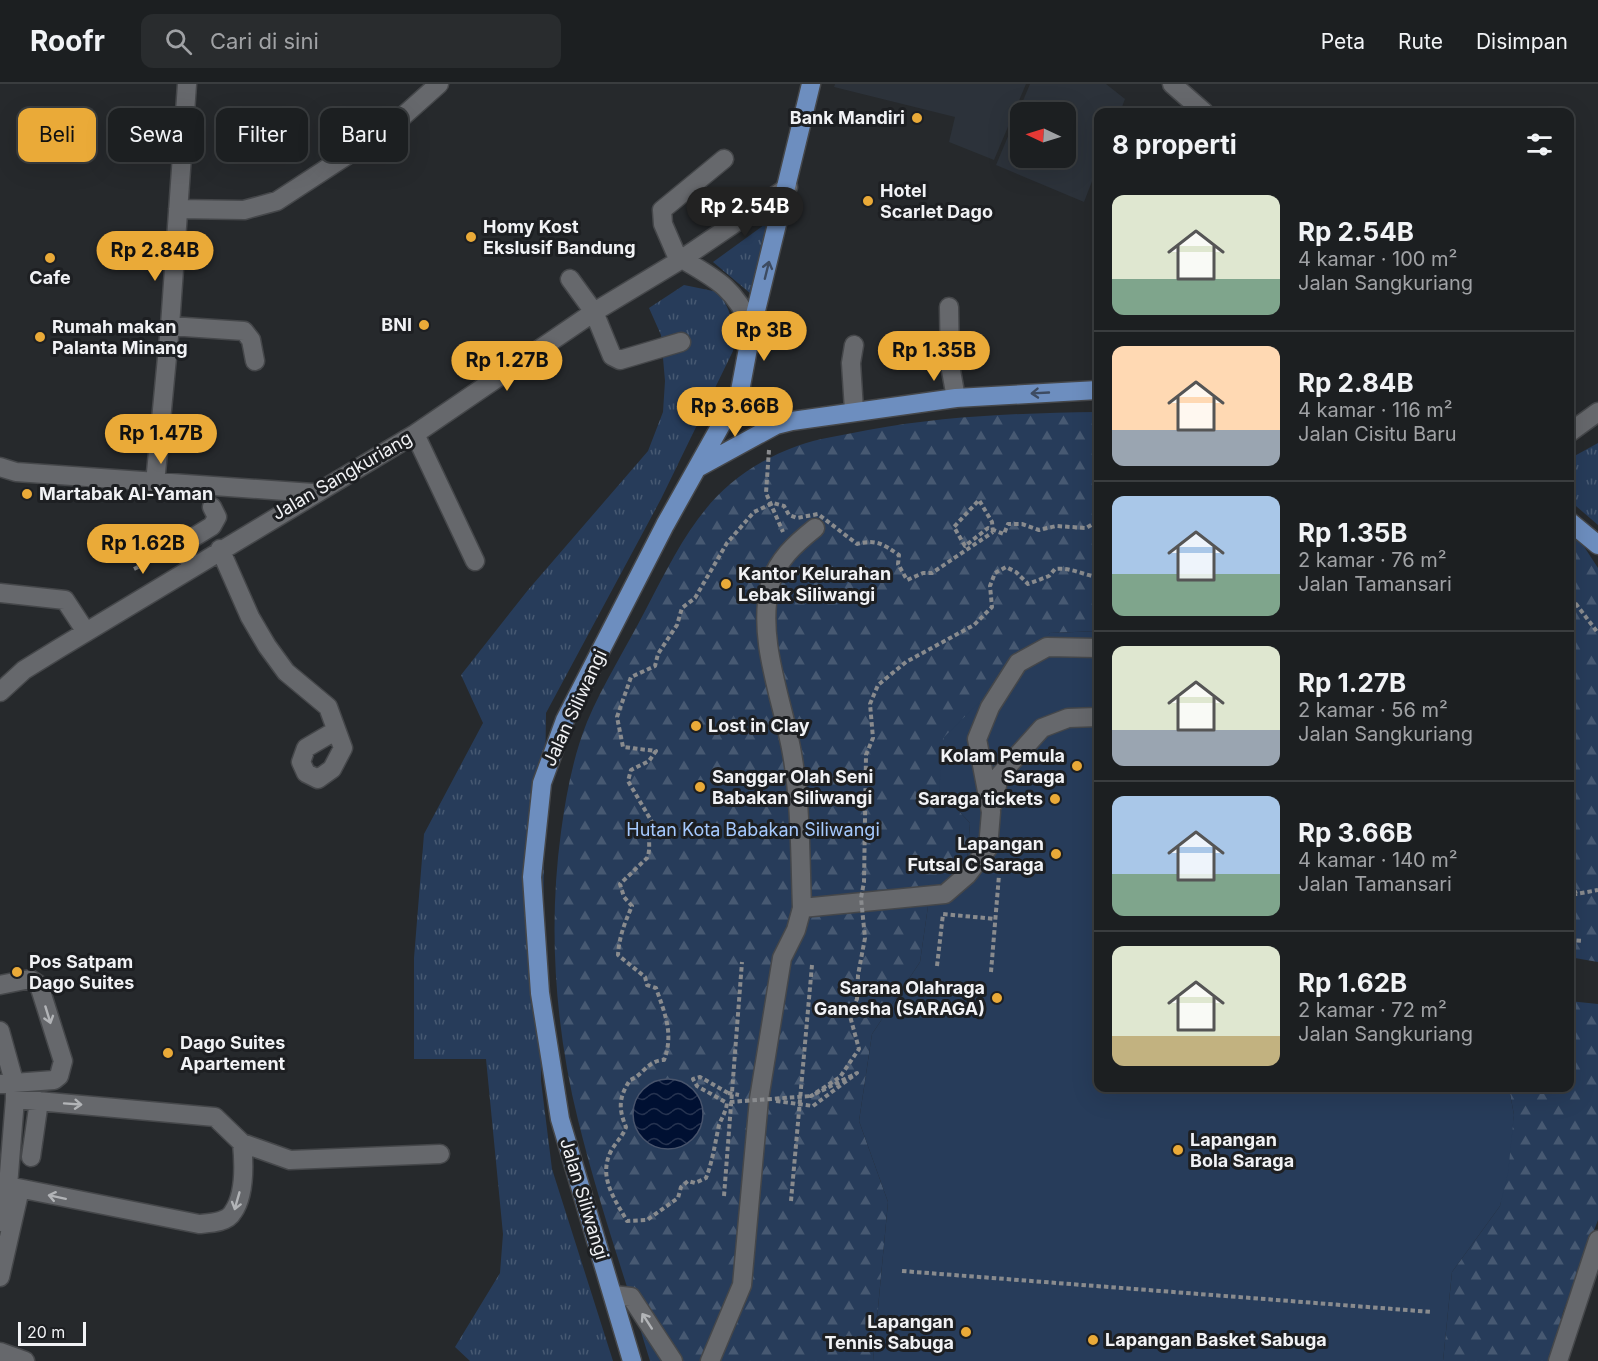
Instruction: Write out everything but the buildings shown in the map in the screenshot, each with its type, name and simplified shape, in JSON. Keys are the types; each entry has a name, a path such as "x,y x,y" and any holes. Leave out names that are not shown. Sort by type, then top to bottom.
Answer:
{"main road":[{"name":"Jalan Siliwangi","path":"632,1361 560,1119 540,993 532,877 542,783 566,720 665,525 740,391 752,327 788,187 811,84"},
{"path":"699,467 776,425 854,410 956,398 1094,390"},
{"path":"740,391 776,425"},
{"path":"1574,525 1598,545"}],"street":[{"path":"155,483 170,326 187,84"},
{"path":"178,209 244,210 277,201 392,126 439,84"},
{"path":"1172,84 1199,108"},
{"path":"724,159 662,210 663,224 681,260 720,282 740,302 752,327"},
{"name":"Jalan Sangkuriang","path":"0,692 24,670 220,549 415,434 594,312 681,260 788,187"},
{"path":"570,279 594,312 612,356 620,360 647,354 681,342"},
{"path":"950,307 950,365 956,398"},
{"path":"170,326 244,331 251,340 255,361"},
{"path":"854,345 851,363 854,410"},
{"path":"1574,429 1598,412"},
{"path":"415,434 475,561"},
{"path":"1,468 16,472 313,493"},
{"path":"192,566 181,545 212,526 217,517 212,507"},
{"path":"710,1361 742,1284 760,1088 782,958 796,930 802,908 791,749 772,665 768,623 770,584 784,556 815,528"},
{"path":"220,549 250,617 267,646 286,672 328,707 335,731"},
{"path":"0,593 65,600 86,632"},
{"path":"991,812 977,739 990,707 1018,663 1047,647 1094,648"},
{"path":"802,908 945,894 970,872 988,848 991,812 999,776 1042,728 1068,718 1094,717"},
{"path":"0,985 23,978 30,979 39,985 63,1061 59,1076 54,1080 10,1089"},
{"path":"0,1031 10,1089 14,1188 0,1277"},
{"path":"10,1089 39,1101 215,1117 242,1143 290,1160 440,1154"},
{"path":"31,1157 39,1101"},
{"path":"14,1188 199,1224 218,1222 233,1214 239,1199 244,1161 242,1143"},
{"path":"0,1222 14,1188"},
{"path":"1558,1361 1598,1240"},
{"path":"613,1295 631,1296 673,1361"},
{"path":"0,1352 26,1361"}],"path":[{"path":"769,449 766,493 791,549"},
{"path":"993,532 992,522 979,500 954,526 965,546 988,528 993,532 1004,534 1008,524 1022,524 1039,530 1056,526 1086,528 1094,523"},
{"path":"730,1102 720,1123 715,1154 706,1178 695,1183 688,1181 681,1187 678,1198 646,1220 627,1221 610,1191 604,1173 608,1157 622,1138 626,1126 622,1117 620,1096 630,1080 636,1078 641,1070 658,1060 664,1060 670,1044 669,1027 656,988 647,985 645,977 618,954 620,934 627,923 632,906 624,897 620,884 647,858 649,853 647,831 652,822 628,781 631,770 649,761 656,751 622,747 618,717 631,677 656,666 658,654 676,625 682,608 695,598 727,543 754,512 773,503 784,506 789,515 797,518 818,514 857,544 872,541 888,548 898,555 898,564 907,580 923,573 932,573 993,532"},
{"path":"134,570 181,545"},
{"path":"811,1096 840,1077 859,1049 849,1016 857,999 859,966 866,938 861,898 864,882 866,755 873,738 870,704 878,685 906,662 974,625 992,608 990,586 995,573 1006,567 1016,572 1028,584 1049,576 1055,569 1067,568 1079,574 1094,576"},
{"path":"1574,603 1598,633"},
{"path":"991,972 999,875"},
{"path":"1574,889 1576,894 1598,890"},
{"path":"937,966 943,914 995,919"},
{"path":"1574,940 1583,941"},
{"path":"724,1196 742,962"},
{"path":"791,1201 812,965"},
{"path":"728,1093 700,1077 693,1079 697,1086 730,1102 811,1096 857,1073 813,1106"},
{"path":"902,1271 1432,1312"}],"shaded area":[{"path":"835,84 1026,84 1018,102 1010,102 1010,122 994,160 949,142 955,117 834,87"},
{"path":"1030,84 1106,84 1125,99 1122,108 1094,108 1094,176 1084,202 996,165 1010,132 1010,168 1076,168 1076,102 1022,102"}],"green space":[{"path":"778,215 757,299 713,262"},
{"path":"684,285 718,292 732,320 733,351 661,499 546,713 541,1081 552,1169 613,1361 470,1361 455,1347 500,1273 503,1234 486,1059 414,1059 414,958 424,834 483,723 461,675 528,590 648,451 663,412 665,381 661,335 649,308"},
{"name":"Hutan Kota Babakan Siliwangi","path":"1094,412 1094,631 1050,633 939,790 970,823 967,862 929,899 920,962 872,1034 859,1121 888,1202 873,1361 650,1361 603,1211 578,1120 559,1013 555,940 557,868 568,790 587,722 607,680 688,534 721,492 742,475 767,459 814,441 925,421 1040,413"},
{"path":"1598,443 1598,525 1574,504 1574,456"},
{"path":"1574,536 1598,568 1598,962 1574,958"},
{"name":"Sarana Olahraga Ganesha (SARAGA)","path":"1094,631 1094,1092 1510,1092 1514,1115 1508,1173 1500,1206 1452,1272 1443,1361 873,1361 888,1202 859,1121 872,1034 920,962 929,899 967,862 970,823 939,790 944,737 1050,633"},
{"path":"1574,1002 1598,1004 1598,1220 1563,1312 1551,1361 1443,1361 1452,1272 1500,1206 1514,1115 1510,1092 1574,1092"}],"water":[{"path":"668,1079 681,1082 693,1089 700,1101 703,1114 700,1127 693,1139 681,1146 668,1149 655,1146 643,1139 636,1127 633,1114 636,1101 643,1089 655,1082"}],"place":[{"name":"Bank Mandiri","path":"917,118"},
{"name":"Hotel Scarlet Dago","path":"868,201"},
{"name":"Homy Kost Ekslusif Bandung","path":"471,237"},
{"name":"Cafe","path":"50,258"},
{"name":"BNI","path":"424,325"},
{"name":"Rumah makan Palanta Minang","path":"40,337"},
{"name":"Martabak Al-Yaman","path":"27,494"},
{"name":"Kantor Kelurahan Lebak Siliwangi","path":"726,584"},
{"name":"Lost in Clay","path":"696,726"},
{"name":"Kolam Pemula Saraga","path":"1077,766"},
{"name":"Sanggar Olah Seni Babakan Siliwangi","path":"700,787"},
{"name":"Saraga tickets","path":"1055,799"},
{"name":"Lapangan Futsal C Saraga","path":"1056,854"},
{"name":"Pos Satpam Dago Suites","path":"17,972"},
{"name":"Sarana Olahraga Ganesha (SARAGA)","path":"997,998"},
{"name":"Dago Suites Apartement","path":"168,1053"},
{"name":"Lapangan Bola Saraga","path":"1178,1150"},
{"name":"Lapangan Tennis Sabuga","path":"966,1332"},
{"name":"Lapangan Basket Sabuga","path":"1093,1340"}]}
